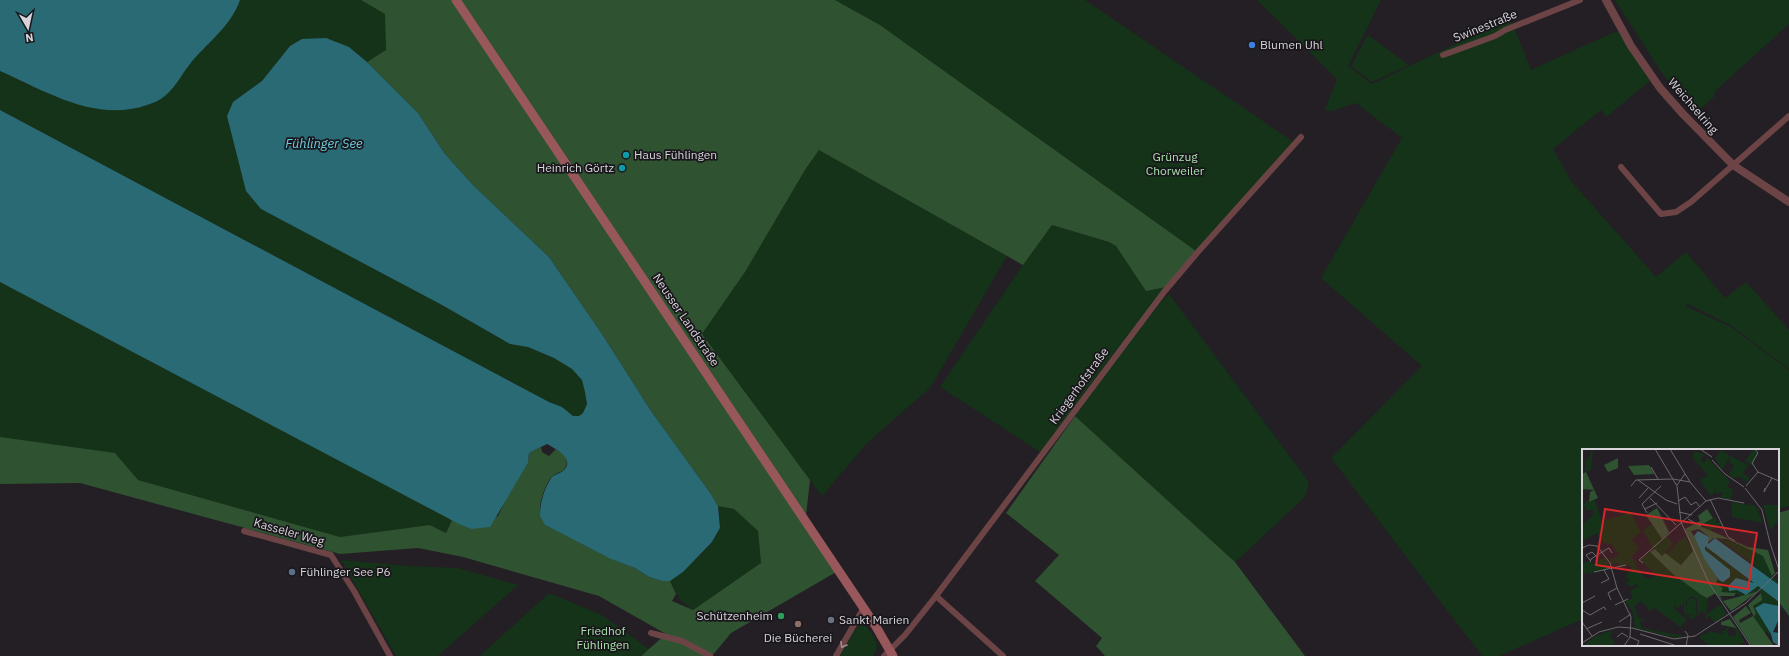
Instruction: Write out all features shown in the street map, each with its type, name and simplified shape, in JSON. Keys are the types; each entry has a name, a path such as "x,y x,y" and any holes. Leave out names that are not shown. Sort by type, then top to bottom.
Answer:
{"main road":[{"name":"Neusser Landstraße","path":"456,0 733,411 863,609 890,654"}],"street":[{"name":"Swinestraße","path":"1443,55 1495,36 1505,30 1580,0"},
{"name":"Weichselring","path":"1606,0 1631,46 1660,88 1696,129 1733,165 1789,202"},
{"path":"1621,167 1661,214 1676,212 1691,202 1789,116"},
{"name":"Kriegerhofstraße","path":"890,654 936,596 1164,292 1301,137"},
{"name":"Kasseler Weg","path":"244,531 331,555 354,591 390,656"},
{"path":"936,596 1003,656"},
{"path":"836,656 863,609"},
{"path":"651,633 682,641 710,656"}],"green space":[{"path":"240,0 361,0 385,13 386,50 367,62 349,47 290,46 262,81 233,102 262,209 442,305 510,344 528,347 554,358 572,369 582,380 585,392 587,404 583,413 579,416 573,416 562,407 549,402 0,110 0,71 51,95 89,107 108,110 127,110 155,102 173,86 189,64 220,32 232,17"},
{"path":"361,0 835,0 880,25 1196,251 1166,287 1146,291 1116,246 1109,242 1052,225 1023,265 819,150 805,170 745,272 702,334 810,480 805,525 838,571 731,633 712,656 641,656 666,634 599,596 463,557 418,548 340,554 80,483 0,484 0,437 115,453 138,480 340,537 430,525 446,533 452,520 471,529 498,516 506,499 528,463 529,453 541,447 542,452 549,456 556,449 563,454 567,461 565,468 551,478 546,485 540,507 545,525 612,559 635,568 649,577 662,581 670,581 676,594 672,601 693,610 761,563 758,531 734,509 718,506 651,411 602,334 549,257 474,186 445,154 418,113 367,62 386,50 385,14"},
{"name":"Grünzug Chorweiler","path":"835,0 1085,0 1295,143 1196,251 880,25"},
{"path":"1257,0 1381,0 1348,66 1372,84 1510,18 1531,70 1612,33 1619,32 1650,81 1606,117 1601,110 1553,149 1571,181 1656,277 1686,252 1725,298 1746,282 1789,330 1789,369 1732,326 1688,304 1685,306 1731,327 1789,370 1789,506 1779,509 1779,449 1582,449 1582,619 1499,656 1482,656 1331,458 1422,366 1321,278 1402,138 1356,103 1332,111 1325,110 1337,79"},
{"path":"1615,0 1789,0 1789,24 1715,91 1714,97 1695,113 1661,72"},
{"path":"1368,35 1409,65 1372,82 1351,66"},
{"path":"819,150 1007,256 930,388 868,442 822,496 702,334 745,272 805,170"},
{"path":"1052,225 1109,242 1116,246 1127,261 1166,287 1104,366 1042,453 940,387"},
{"path":"0,282 452,520 446,533 430,525 340,537 138,480 0,452"},
{"path":"1169,294 1309,482 1305,497 1235,562 1075,416 1105,374 1160,303"},
{"path":"1075,416 1235,562 1305,656 1105,656 1096,646 1102,638 1035,581 1059,555 1006,513"},
{"path":"718,506 734,509 748,520 758,532 761,563 693,610 680,600 670,581 698,557 713,541 720,528"},
{"path":"1789,510 1789,616 1779,602 1779,513"},
{"path":"341,560 408,566 458,568 518,585 438,656 396,656"},
{"name":"Friedhof Fühlingen","path":"549,593 602,615 649,649 640,656 480,656"},
{"path":"859,623 864,623 875,639 877,643 876,651 873,656 840,656"}],"water":[{"path":"0,0 240,0 232,17 194,59 173,88 166,95 147,105 128,110 109,110 71,102 0,71"},
{"name":"Fühlinger See","path":"326,38 349,47 367,62 418,113 445,154 474,186 549,257 602,334 651,411 711,494 718,506 720,528 712,542 683,572 670,581 662,581 649,577 635,568 611,559 545,525 540,516 545,491 552,477 563,471 567,462 563,455 547,444 529,453 528,463 490,527 471,529 0,282 0,110 549,402 562,407 573,416 579,416 583,413 587,404 582,380 572,369 554,358 528,347 510,344 442,305 261,209 246,191 227,116 233,102 262,81 290,46 302,39"}],"place":[{"name":"Blumen Uhl","path":"1252,45"},
{"name":"Haus Fühlingen","path":"626,155"},
{"name":"Heinrich Görtz","path":"622,168"},
{"name":"Fühlinger See P6","path":"292,572"},
{"name":"Schützenheim","path":"781,616"},
{"name":"Sankt Marien","path":"831,620"},
{"name":"Die Bücherei","path":"798,624"}]}
